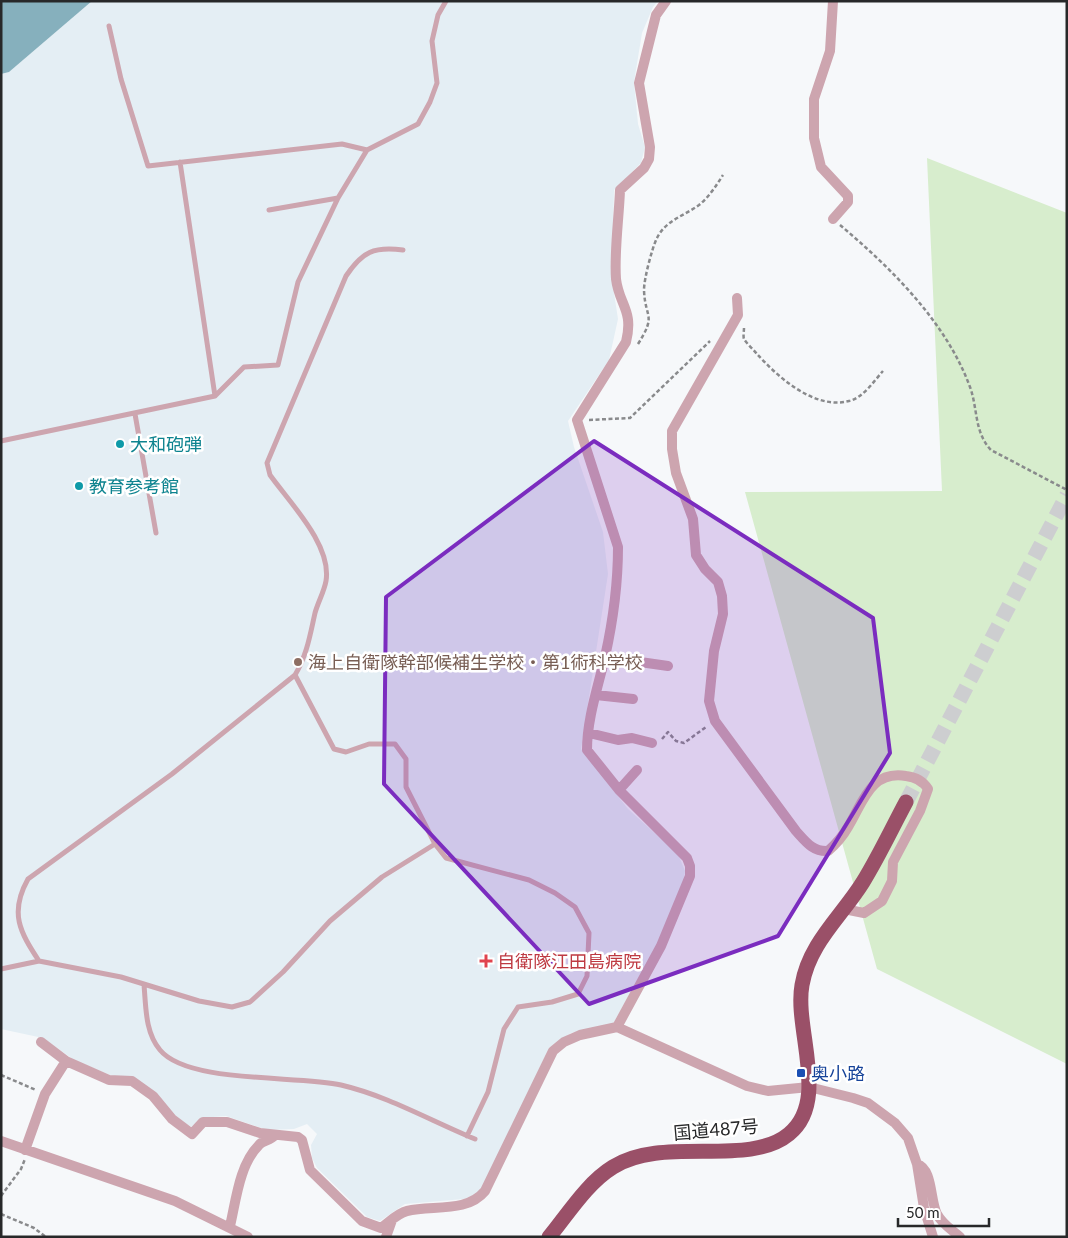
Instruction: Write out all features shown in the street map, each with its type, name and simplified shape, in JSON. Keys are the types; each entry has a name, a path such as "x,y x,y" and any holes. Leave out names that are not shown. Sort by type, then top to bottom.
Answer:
{"highway":[{"name":"国道487号","path":"549,1237 598,1179 613,1167 635,1156 652,1153 743,1149 764,1146 789,1134 797,1125 804,1112 809,1087 800,1010 801,986 807,963 818,943 863,882 906,802"}],"street":[{"path":"617,1027 661,946 690,876 690,866 687,858 619,790 587,750 596,695 605,656 618,566 618,547 577,420 626,342 629,327 628,311 616,280 620,190 644,168 649,159 650,147 639,83 656,15 666,1"},
{"path":"833,1 830,51 814,99 814,138 821,168 848,196 848,202 833,219"},
{"path":"737,302 738,315 672,432 676,473 693,519 696,555 704,569 718,582 722,596 723,614 714,651 709,702 715,721 796,831 809,846 819,852 828,851 837,843 869,790 880,779 894,774 911,776 924,783 928,789 920,811 893,862 892,882 882,900 864,913 844,909"},
{"path":"605,656 668,666"},
{"path":"596,695 633,699"},
{"path":"589,733 618,740 632,738 652,743"},
{"path":"619,790 637,770"},
{"path":"41,1042 66,1062 109,1080 132,1081 153,1096 172,1119 192,1134 203,1122 227,1122 260,1133 298,1137 302,1140 310,1170 362,1221 381,1228 405,1211 466,1204 479,1198 485,1191 553,1051 564,1042 580,1035 617,1027 747,1086 768,1091 809,1087 868,1103 895,1123 908,1138 917,1164 924,1208 933,1237"},
{"path":"25,1150 44,1094 66,1062"},
{"path":"230,1226 244,1169 259,1144 270,1140 275,1135"},
{"path":"1,1142 175,1201 230,1226 248,1237"},
{"path":"917,1164 926,1174 938,1216 960,1237"},
{"path":"386,1237 392,1220"}],"lane":[{"path":"1,441 215,396 244,367 278,365 298,282 338,198 367,150 418,124 430,102 437,83 432,41 438,15 446,1"},
{"path":"109,26 121,79 148,166 342,144 367,150"},
{"path":"180,162 215,396"},
{"path":"269,210 338,198"},
{"path":"39,961 21,933 18,908 22,889 28,879 172,774 295,675 304,659 326,580 326,563 321,546 270,475 267,463 307,364 346,276 357,259 373,250 389,248 403,250"},
{"path":"135,414 156,533"},
{"path":"295,675 334,749 346,752 369,744 395,744 406,759 406,787 435,844 446,858 529,880 555,893 575,907 589,933 587,976 578,994 552,1002 518,1007 504,1029 488,1092 467,1136"},
{"path":"1,969 39,961 121,978 199,1001 232,1007 250,1002 283,972 330,921 382,878 435,844"},
{"path":"144,984 151,1034 161,1051 179,1063 227,1075 340,1085 395,1104 475,1139"}],"path":[{"path":"636,346 649,325 650,316 644,284 657,236 663,228 698,206 710,194 723,175"},
{"path":"833,219 872,253 941,330 970,387 982,440 992,450 1067,490"},
{"path":"737,302 743,310 744,339 775,374 806,394 842,403 852,401 865,391 883,371"},
{"path":"577,420 630,418 715,336 707,352"},
{"path":"652,743 660,742 668,732 676,742 684,743 715,721"},
{"path":"1,1075 44,1094"},
{"path":"2,1194 21,1169 25,1160 25,1150"},
{"path":"1,1214 34,1228 46,1237"}],"highlighted area":[{"path":"594,441 873,618 890,753 778,936 589,1004 384,784 386,597"}],"shaded area":[{"name":"海上自衛隊幹部候補生学校・第1術科学校","path":"92,1 658,1 653,7 642,33 634,82 638,124 645,147 641,163 614,190 612,280 618,319 609,360 568,421 574,447 603,532 608,574 581,749 628,809 678,854 685,871 684,879 656,946 613,1024 571,1033 549,1048 481,1192 464,1199 405,1204 380,1221 367,1217 317,1168 312,1158 311,1145 317,1134 307,1124 294,1129 267,1130 226,1116 200,1118 192,1127 178,1120 158,1095 74,1060 43,1038 1,1029 1,74 9,72"}],"green space":[{"path":"927,158 1067,213 1067,1064 877,969 745,492 942,491"}],"water":[{"path":"1,1 92,1 9,72 1,74"}],"tunnel":[{"path":"906,802 1067,495"}],"place":[{"name":"大和砲弾","path":"120,444"},
{"name":"教育参考館","path":"79,486"},
{"name":"海上自衛隊幹部候補生学校・第1術科学校","path":"298,662"},
{"name":"自衛隊江田島病院","path":"486,961"},
{"name":"奥小路","path":"801,1073"}]}
